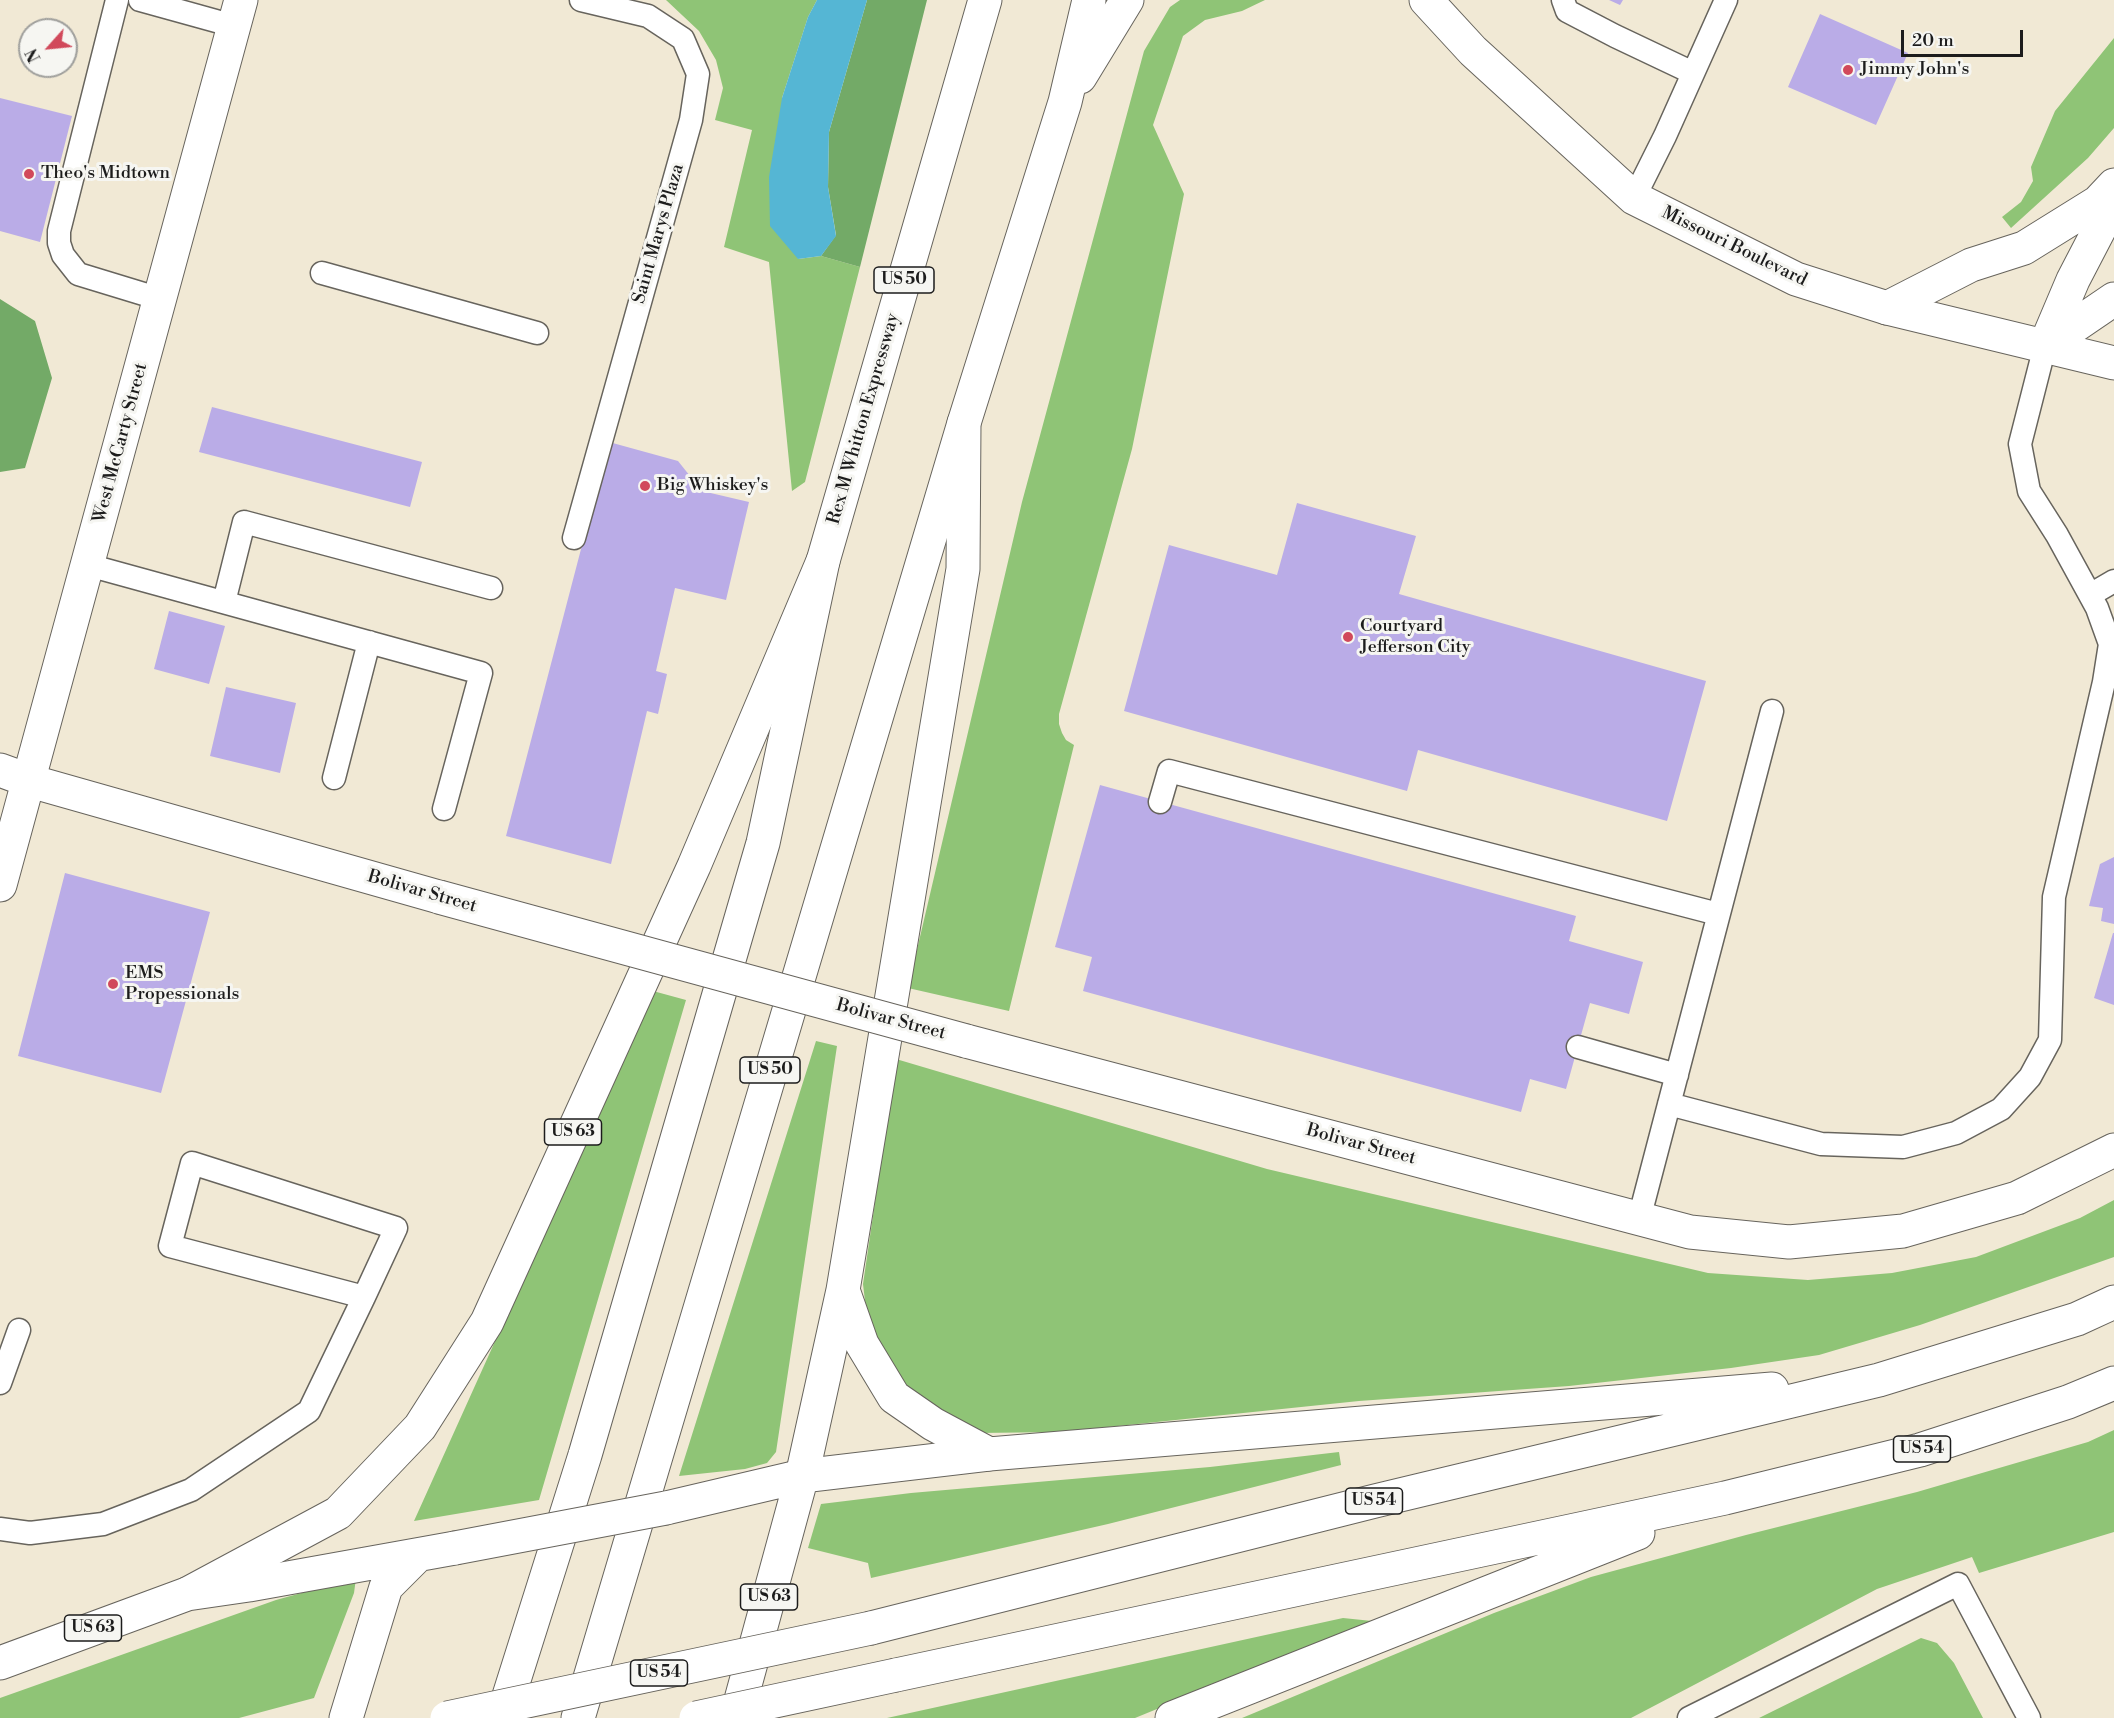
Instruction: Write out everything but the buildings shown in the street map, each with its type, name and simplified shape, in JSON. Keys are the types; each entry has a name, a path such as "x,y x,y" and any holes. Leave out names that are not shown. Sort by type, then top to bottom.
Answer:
{"main road":[{"name":"Rex M Whitton Expressway","path":"824,561 985,0"},
{"name":"US 50","path":"578,1718 964,423 1065,102 1089,0"},
{"path":"1065,102 1127,0"},
{"name":"Missouri Boulevard","path":"1426,0 1473,51 1634,198 1796,279 1887,308 2114,363"},
{"name":"West McCarty Street","path":"0,885 15,775 88,565 237,13"},
{"path":"1887,308 1971,265 2024,248 2098,202 2114,185"},
{"path":"2045,346 2073,280 2114,201"},
{"path":"2045,346 2114,299"},
{"name":"US 63","path":"736,1718 802,1476 843,1290 963,569 964,423"},
{"name":"US 63","path":"0,1663 187,1594 338,1512 420,1427 487,1322 694,867 824,561"},
{"name":"US 50","path":"502,1718 585,1455 763,843 824,561"},
{"name":"Bolivar Street","path":"15,775 439,897 966,1041 1690,1232 1788,1242 1903,1231 2017,1198 2114,1149"},
{"path":"843,1290 862,1344 894,1397 933,1424 989,1454"},
{"name":"US 54","path":"447,1718 871,1628 1375,1501 1879,1380 2078,1319 2114,1302"},
{"path":"187,1594 249,1586 666,1508 802,1476 989,1454 1879,1380"},
{"name":"US 54","path":"696,1718 1725,1498 1920,1450 2068,1402 2114,1383"},
{"path":"1172,1718 1725,1498"},
{"path":"346,1718 386,1587 418,1555"}],"lane":[{"path":"117,0 60,231 59,243 63,255 78,274 160,299"},
{"path":"140,0 237,13"},
{"name":"Saint Marys Plaza","path":"574,538 691,120 698,74 683,39 648,16 581,0"},
{"path":"1563,0 1567,12 1693,73"},
{"path":"1634,198 1726,0"},
{"path":"322,273 537,333"},
{"path":"1669,1104 1821,1144 1903,1147 1956,1133 2001,1109 2031,1077 2050,1040 2054,897 2104,682 2110,644 2097,608 2029,490 2020,444 2045,346"},
{"path":"224,602 244,522 491,588"},
{"path":"88,565 481,673 444,808"},
{"path":"2090,595 2114,582"},
{"path":"334,778 369,642"},
{"path":"1639,1219 1773,711"},
{"path":"1160,802 1169,771 1718,914"},
{"path":"1578,1047 1677,1075"},
{"path":"0,1529 30,1533 103,1524 191,1490 309,1411 364,1297 396,1228 192,1163 170,1246 364,1297"},
{"path":"0,1383 19,1330"},
{"path":"1689,1718 1958,1584 2029,1718"}],"green space":[{"path":"666,0 817,0 808,17 782,98 798,259 821,256 860,267 805,482 792,491 769,262 724,247 752,130 715,120 723,88 716,60 699,31"},
{"path":"867,0 927,0 860,267 821,256 836,235 828,187 829,132"},
{"path":"1180,0 1265,0 1242,11 1205,20 1183,36 1153,125 1184,194 1132,449 1059,714 1062,733 1066,740 1074,745 1009,1011 908,988 1022,502 1144,51 1170,7"},
{"path":"2114,38 2114,128 2088,158 2011,228 2002,217 2021,202 2033,181 2031,167 2055,111"},
{"path":"0,299 35,321 52,378 25,468 0,472"},
{"path":"653,991 686,1000 539,1500 414,1521"},
{"path":"816,1041 837,1046 776,1452 767,1463 745,1469 679,1476"},
{"path":"896,1059 1267,1169 1708,1273 1808,1280 1892,1273 1976,1257 2080,1218 2114,1200 2114,1257 1920,1325 1819,1355 1731,1368 1569,1386 1359,1401 1060,1432 978,1433 939,1413 906,1386 884,1358 867,1318 863,1284"},
{"path":"2114,1430 2114,1532 1979,1573 1972,1557 1877,1589 1631,1718 1242,1718 1494,1613 1591,1577 1917,1492 2088,1442"},
{"path":"1339,1452 1341,1465 1108,1524 871,1578 868,1563 808,1548 821,1504 911,1493 1210,1467"},
{"path":"356,1578 354,1593 314,1698 239,1718 0,1718 0,1698 276,1600"},
{"path":"1343,1618 1372,1621 1135,1718 887,1718"},
{"path":"1921,1638 1937,1643 1954,1663 1983,1718 1759,1718"}],"water":[{"path":"817,0 867,0 829,132 828,187 836,236 821,256 798,259 770,226 769,177 782,98 808,17"}],"place":[{"name":"Jimmy John's","path":"1848,70"},
{"name":"Theo's Midtown","path":"29,174"},
{"name":"Big Whiskey's","path":"645,486"},
{"name":"Courtyard Jefferson City","path":"1348,637"},
{"name":"EMS Propessionals","path":"113,984"}]}
